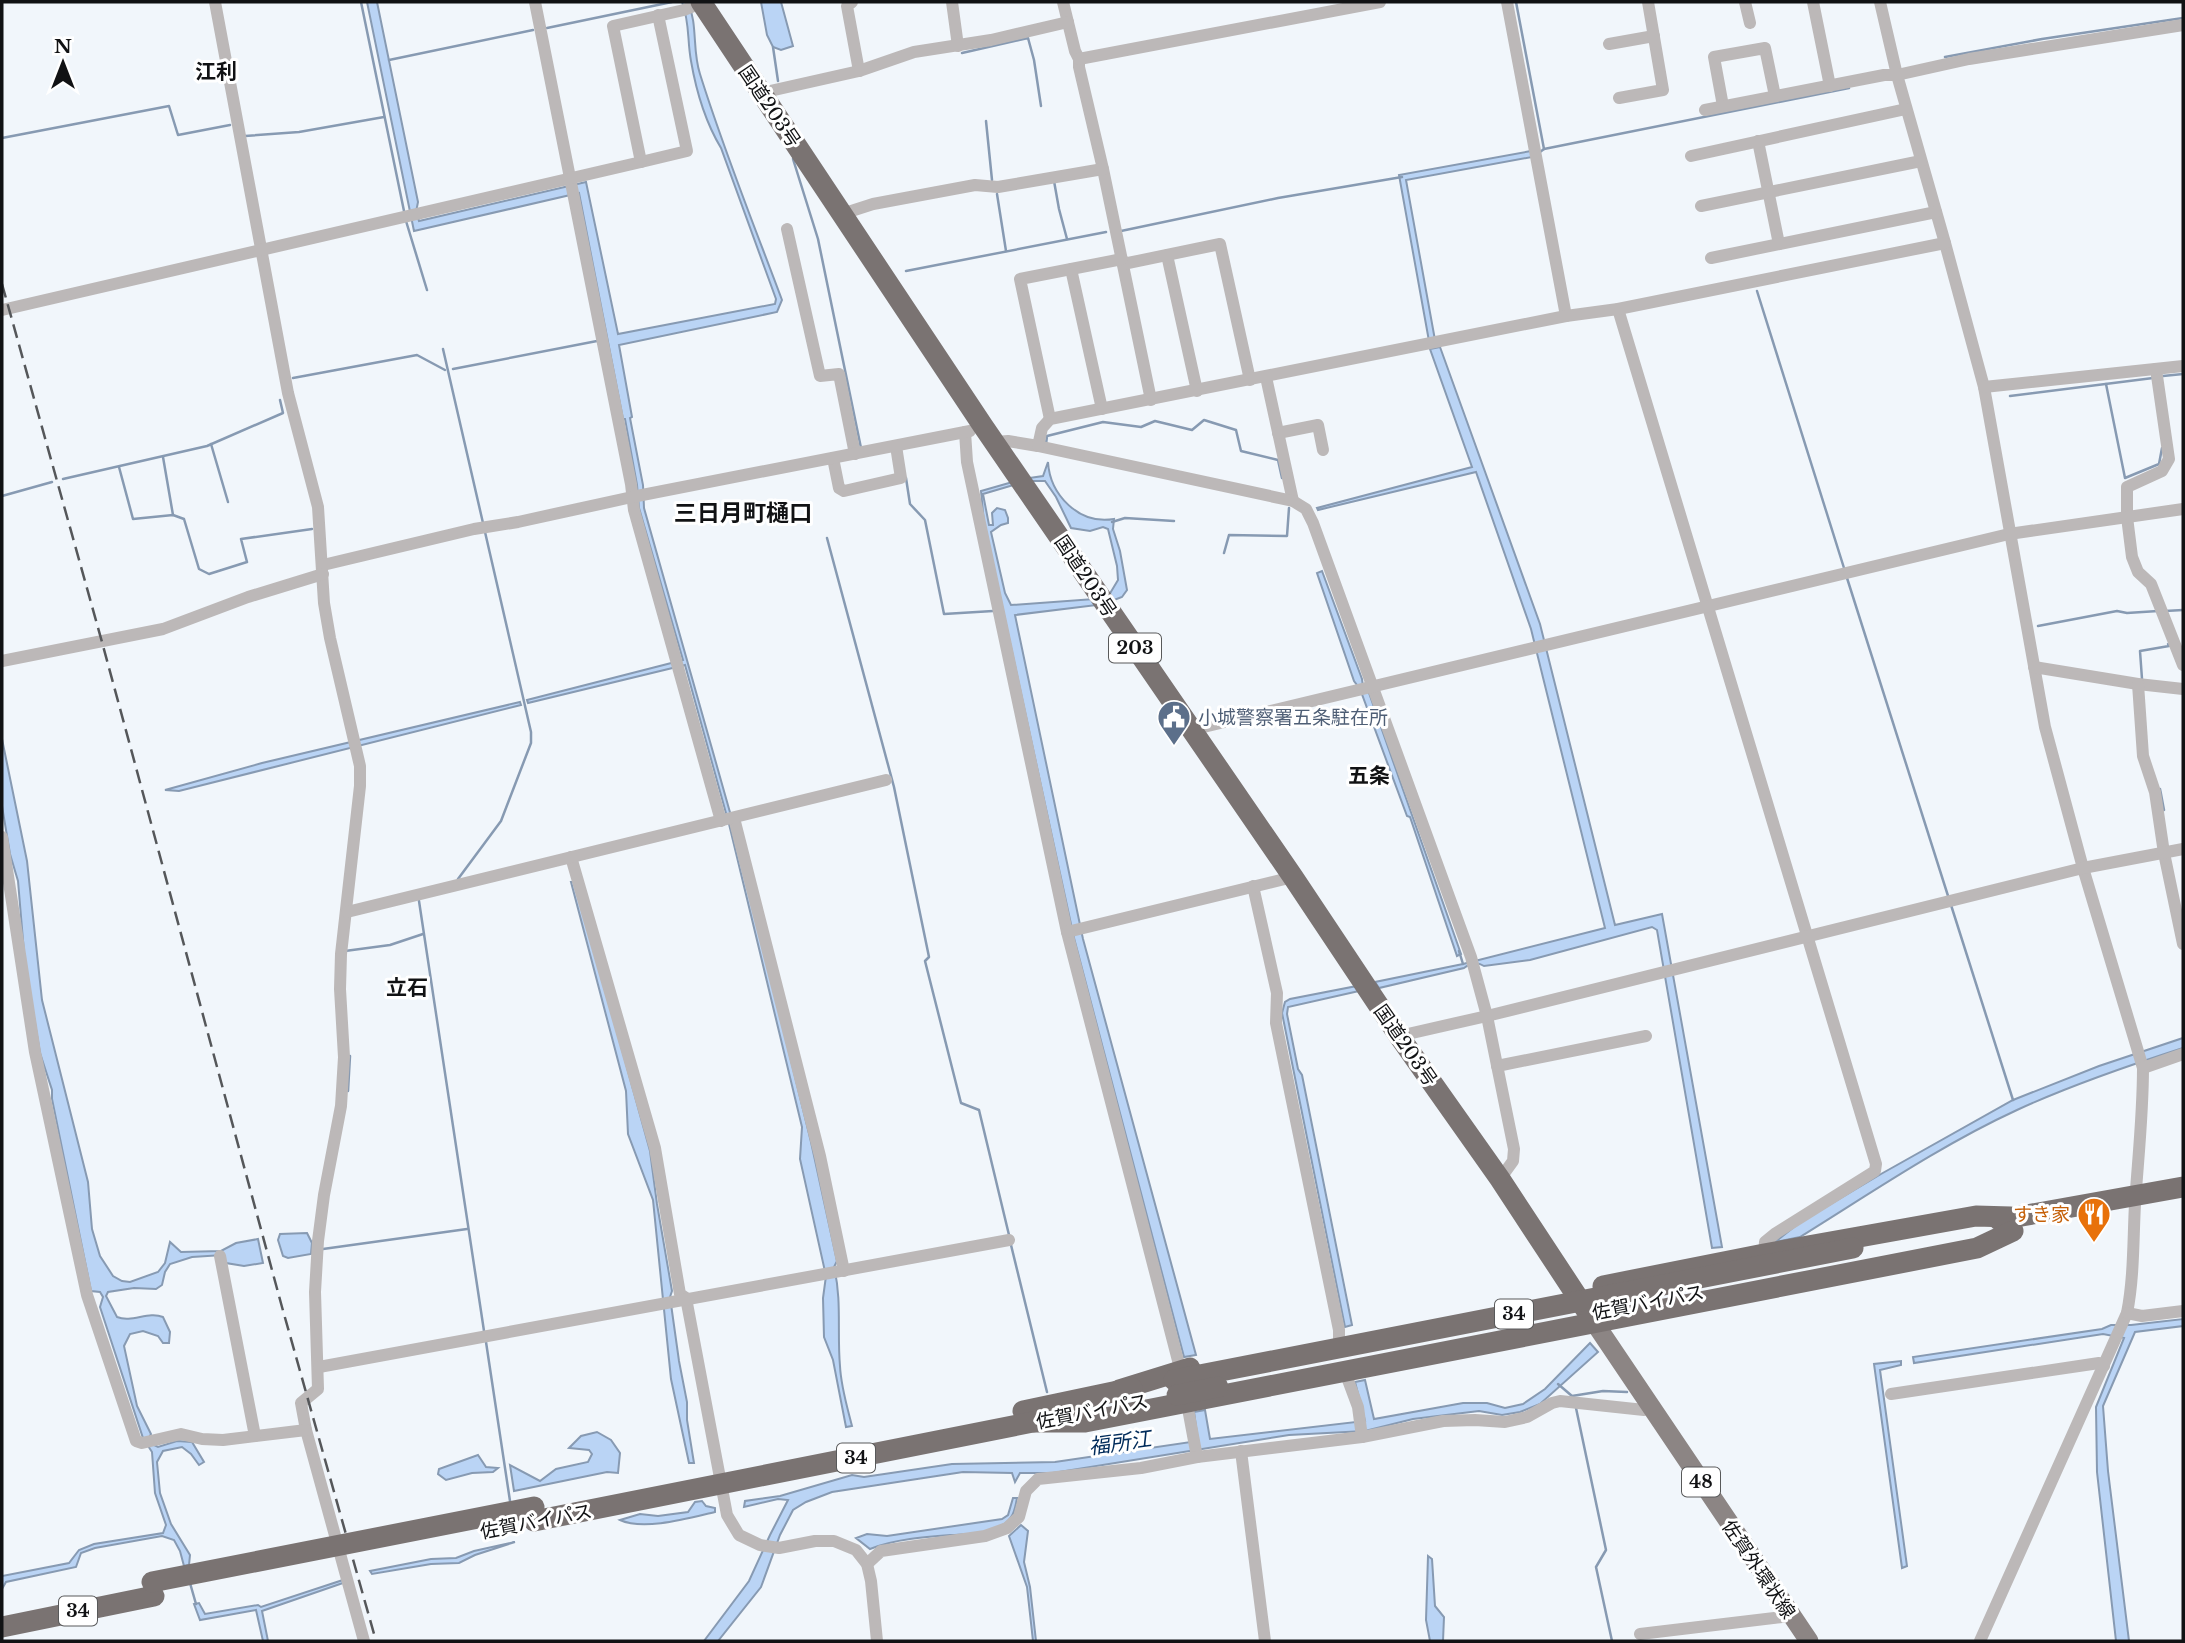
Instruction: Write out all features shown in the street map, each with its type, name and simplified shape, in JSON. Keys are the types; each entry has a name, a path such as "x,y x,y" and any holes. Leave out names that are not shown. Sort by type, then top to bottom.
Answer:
{"highway":[{"name":"国道203号","path":"695,5 761,93 842,214 981,433 1293,877 1399,1036 1500,1179 1594,1322"},
{"name":"佐賀バイパス","path":"2136,1202 2183,1187"},
{"name":"佐賀バイパス","path":"2,1613 153,1589 534,1514 1034,1422 1180,1387 2012,1224 2136,1202 2183,1200"},
{"name":"34","path":"1574,1292 1976,1216 2012,1224"},
{"name":"34","path":"1594,1322 1977,1248 2012,1224"},
{"path":"1180,1387 1339,1339 1574,1292"},
{"path":"1180,1387 1345,1373 1594,1322"},
{"name":"佐賀バイパス","path":"720,1479 1119,1390 1180,1387"},
{"name":"佐賀バイパス","path":"2,1627 153,1589"}],"main road":[{"name":"佐賀外環状線","path":"1594,1322 1808,1641"}],"street":[{"path":"215,2 288,393 318,507 324,603 355,744 360,786 341,954 344,1057 341,1106 318,1241 315,1292 318,1389 301,1404 364,1641"},
{"path":"535,2 632,498 721,821"},
{"path":"852,2 847,6 859,71"},
{"path":"951,2 958,46"},
{"path":"1063,2 1079,58 1151,400"},
{"path":"1079,58 1380,2"},
{"path":"1507,2 1566,316"},
{"path":"1619,99 1663,90 1648,2"},
{"path":"1745,2 1749,23"},
{"path":"1813,2 1830,86"},
{"path":"1880,2 1906,109 1984,387 2048,740 2143,1068 2132,1287 2125,1318 1980,1641"},
{"path":"641,162 613,26 695,5"},
{"path":"2,310 687,150 657,15"},
{"path":"761,93 859,71 914,52 958,46 1068,22"},
{"path":"1705,110 1969,59 2183,25"},
{"path":"1609,44 1654,36"},
{"path":"1723,106 1714,57 1765,48 1775,96"},
{"path":"1690,156 1906,109"},
{"path":"1758,141 1779,244"},
{"path":"1701,206 1921,161"},
{"path":"842,214 873,204 975,185 998,187 1103,169"},
{"path":"1711,258 1936,212"},
{"path":"787,229 820,376 839,374 855,454"},
{"path":"1038,446 1042,428 1049,419 1945,243"},
{"path":"1049,419 1020,279 1071,269 1220,244 1250,380"},
{"path":"1167,255 1197,391"},
{"path":"1071,269 1102,410"},
{"path":"1618,309 1876,1164 1875,1171 1776,1233 1765,1242 1764,1254"},
{"path":"1984,387 2157,375 2183,366"},
{"path":"2157,375 2169,459 2162,471 2127,487 2127,516 2138,572 2151,584 2183,665"},
{"path":"1266,377 1293,501"},
{"path":"1278,433 1318,425 1323,450"},
{"path":"981,433 967,462 1067,932 1197,1457"},
{"path":"2,660 163,629 323,569 474,529 833,458 896,451 981,433 1293,501 1306,509 1313,523 1473,962 1488,1016 1514,1149 1513,1161 1500,1179"},
{"path":"833,458 839,488 844,491 901,478 896,451"},
{"path":"1191,730 2009,534 2183,509"},
{"path":"2034,667 2183,689"},
{"path":"2142,684 2144,756 2155,792 2164,853 2183,944"},
{"path":"346,912 886,780"},
{"path":"734,818 820,1156 841,1271"},
{"path":"2,837 35,1052 88,1295 136,1441 148,1442 181,1434 223,1440 306,1430"},
{"path":"1399,1036 2083,868 2183,849"},
{"path":"571,857 655,1147 680,1299 727,1515 739,1535 760,1545 779,1548 815,1541 834,1541 856,1550 867,1564 871,1581 875,1641"},
{"path":"1067,932 1293,877"},
{"path":"1253,886 1276,993 1276,1023 1339,1339"},
{"path":"1497,1066 1646,1036"},
{"path":"2143,1068 2183,1054"},
{"path":"318,1367 1009,1240"},
{"path":"220,1256 255,1436"},
{"path":"2125,1318 2183,1311"},
{"path":"1891,1394 2099,1363 2104,1366"},
{"path":"1345,1373 1358,1407 1362,1437"},
{"path":"867,1564 881,1551 985,1536 1007,1528 1019,1517 1026,1491 1038,1479 1141,1468 1197,1457 1362,1437 1443,1421 1505,1422 1518,1420 1560,1401 1644,1410 1650,1407"},
{"path":"1241,1451 1265,1641"},
{"path":"1640,1634 1791,1616"}],"water":[{"path":"367,2 377,2 418,202 416,212 419,221 586,182 618,334 775,304 776,299 699,95 682,2 688,2 700,74 782,300 777,312 619,345 643,485 644,508 733,823 811,1142 837,1261 834,1267 838,1292 839,1354 844,1396 852,1426 846,1427 833,1360 824,1337 823,1298 826,1276 800,1159 802,1127 729,824 685,665 528,703 527,700 683,660 639,508 625,419 579,193 414,231"},
{"path":"761,2 781,2 793,46 781,50 773,47 767,35"},
{"path":"1531,151 1532,157 1406,180 1435,340 1429,341 1399,175"},
{"path":"1440,347 1540,624 1615,925 1662,914 1722,1247 1712,1248 1657,930 1652,927 1530,960 1484,966 1471,964 1464,968 1379,988 1375,982 1463,964 1605,928 1531,629 1476,472 1318,510 1317,508 1472,467 1430,349"},
{"path":"1048,462 1054,486 1069,505 1089,517 1114,519 1113,529 1127,590 1122,597 1114,600 1109,595 1118,580 1108,529 1103,527 1090,531 1071,528 1045,481 1030,481 1029,478 1043,476"},
{"path":"1016,481 1017,484 983,494 989,525 993,525 992,513 997,508 1005,510 1008,518 1008,523 991,532 1005,593 1011,605 1094,599 1097,605 1015,615 1083,939 1196,1355 1184,1357 1074,938 984,523 981,491"},
{"path":"1322,571 1363,687 1369,693 1461,954 1457,956 1410,817 1407,816 1360,689 1354,681 1317,573"},
{"path":"520,702 521,705 179,791 165,790 262,763"},
{"path":"2,739 27,861 42,1000 88,1182 92,1229 100,1256 113,1276 130,1282 158,1272 165,1263 170,1242 181,1252 221,1251 236,1243 258,1239 263,1263 244,1266 226,1263 223,1255 192,1257 170,1264 162,1285 156,1289 134,1288 108,1292 106,1296 117,1317 163,1317 170,1332 169,1343 163,1343 158,1336 143,1331 130,1334 124,1346 137,1406 151,1434 149,1438 152,1444 158,1447 177,1441 192,1442 204,1462 199,1465 182,1447 163,1451 157,1462 160,1493 171,1524 190,1555 189,1565 184,1566 174,1540 162,1536 95,1548 81,1553 76,1567 6,1582 2,1589 2,1576 69,1563 79,1550 94,1544 163,1533 166,1525 155,1493 152,1452 143,1438 100,1307 103,1297 100,1292 91,1291 52,1090 40,1053 25,964 18,881 10,854 2,806"},
{"path":"571,882 576,882 650,1151 672,1291 670,1297 694,1463 689,1463 671,1379 653,1200 628,1134 626,1091"},
{"path":"1357,986 1359,991 1288,1007 1287,1014 1298,1069 1302,1075 1352,1325 1345,1327 1282,1013 1285,1002 1290,999"},
{"path":"2183,1038 2183,1048 2078,1084 1961,1138 1800,1237 1775,1242 1799,1223 1881,1174 2013,1100 2099,1066"},
{"path":"307,1233 312,1243 311,1254 288,1258 283,1256 278,1240 280,1234"},
{"path":"2183,1319 2183,1326 2135,1332 2103,1406 2108,1471 2129,1641 2116,1641 2097,1472 2096,1407 2124,1338 2103,1334 1914,1363 1913,1357 2102,1329 2111,1325"},
{"path":"1590,1343 1598,1352 1540,1404 1520,1412 1502,1415 1479,1411 1413,1419 1365,1431 1289,1435 1053,1473 1020,1473 1015,1482 1012,1473 963,1472 832,1492 793,1510 780,1535 761,1587 718,1641 704,1641 749,1581 788,1500 778,1499 744,1507 745,1501 780,1496 852,1475 864,1477 952,1464 1055,1462 1198,1441 1194,1412 1205,1410 1210,1439 1365,1421 1355,1382 1365,1380 1374,1419 1463,1403 1487,1403 1505,1408 1523,1404 1545,1389"},
{"path":"1901,1361 1901,1365 1880,1370 1907,1566 1902,1568 1874,1364"},
{"path":"597,1432 611,1440 620,1453 618,1473 607,1472 514,1491 510,1465 540,1481 556,1469 588,1462 592,1454 589,1450 569,1448 581,1436"},
{"path":"478,1455 486,1467 498,1468 493,1472 472,1473 446,1480 438,1474 439,1469"},
{"path":"1013,1498 1017,1498 1011,1518 990,1531 911,1539 870,1549 856,1538 867,1534 887,1536 1002,1519 1008,1515"},
{"path":"702,1501 706,1506 715,1508 715,1512 654,1524 620,1520 640,1514 658,1516 688,1512 695,1502"},
{"path":"1021,1525 1028,1531 1024,1562 1030,1587 1036,1641 1033,1641 1027,1587 1009,1536"},
{"path":"515,1542 459,1563 431,1564 372,1574 370,1571 431,1559 456,1558"},
{"path":"1428,1556 1432,1559 1435,1606 1444,1617 1443,1641 1430,1641 1426,1620"},
{"path":"343,1580 343,1583 262,1611 268,1641 263,1641 256,1610 200,1620 194,1604 199,1603 205,1614 258,1605 261,1607"}],"waterway":[{"path":"361,2 404,211"},
{"path":"547,28 672,2"},
{"path":"1516,2 1544,149 1540,152"},
{"path":"1945,57 2183,18"},
{"path":"389,60 533,30"},
{"path":"962,53 1028,38 1041,106"},
{"path":"773,47 778,81"},
{"path":"1544,149 1849,88"},
{"path":"2,138 169,106 178,135 230,125"},
{"path":"245,136 299,132 384,117"},
{"path":"986,121 992,180"},
{"path":"793,159 818,239 861,448"},
{"path":"1121,231 1278,198 1402,177"},
{"path":"1054,181 1067,239"},
{"path":"997,194 1006,251"},
{"path":"406,221 427,290"},
{"path":"906,271 1106,232"},
{"path":"1757,291 1844,568"},
{"path":"453,369 597,341"},
{"path":"443,349 483,523"},
{"path":"293,378 417,355 445,370"},
{"path":"2163,376 2183,374"},
{"path":"2010,396 2153,378"},
{"path":"2106,384 2125,478 2159,464 2162,448"},
{"path":"63,479 207,446 283,413 280,400"},
{"path":"1046,444 1047,436 1103,422 1141,427 1155,421 1192,430 1204,420 1236,430 1241,451 1278,460 1282,478"},
{"path":"211,444 228,502"},
{"path":"163,457 173,515"},
{"path":"119,467 133,519 173,515 184,519 199,569 209,574 247,562 241,539 312,529"},
{"path":"906,478 910,504 925,520 944,614 993,611"},
{"path":"2,496 52,482"},
{"path":"1224,553 1229,535 1287,536 1289,508"},
{"path":"1112,522 1125,518 1174,521"},
{"path":"458,879 501,821 531,743 531,732 485,532"},
{"path":"827,538 894,787 929,957 925,961 961,1103 979,1110 1009,1235"},
{"path":"1847,578 1949,899"},
{"path":"2165,611 2183,610"},
{"path":"2038,626 2117,611 2158,611"},
{"path":"2142,679 2140,651 2169,646 2168,644"},
{"path":"2160,789 2164,810"},
{"path":"419,901 484,1331"},
{"path":"1951,905 2013,1100"},
{"path":"345,951 390,945 423,934"},
{"path":"1459,951 1463,964"},
{"path":"348,1091 350,1056"},
{"path":"323,1249 467,1229"},
{"path":"1011,1245 1047,1392"},
{"path":"486,1342 510,1501"},
{"path":"1558,1384 1572,1396 1603,1391 1627,1392"},
{"path":"1576,1408 1606,1550 1596,1567 1612,1641"},
{"path":"190,1583 196,1604"}],"railway":[{"path":"2,284 376,1641"}],"place":[{"name":"小城警察署五条駐在所","path":"1174,747"},
{"name":"すき家","path":"2094,1244"}],"district":[{"name":"江利","path":"216,72"},
{"name":"三日月町樋口","path":"743,513"},
{"name":"五条","path":"1369,776"},
{"name":"立石","path":"407,988"}],"water label":[{"name":"福所江","path":"1120,1443"}]}
